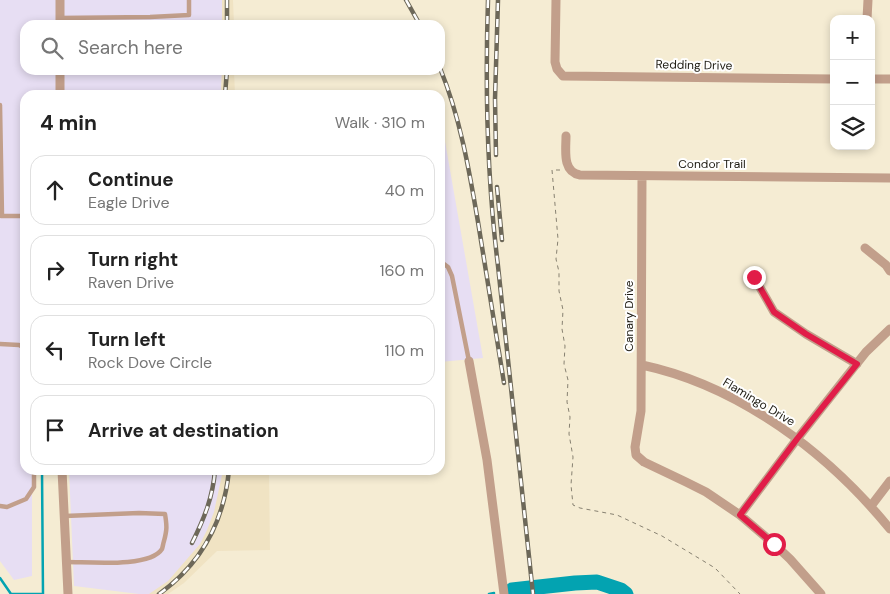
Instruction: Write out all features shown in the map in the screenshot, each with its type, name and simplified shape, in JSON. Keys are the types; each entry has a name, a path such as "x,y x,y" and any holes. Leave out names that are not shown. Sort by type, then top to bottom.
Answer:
{"street":[{"path":"60,0 60,20"},
{"name":"Redding Drive","path":"556,0 555,62 562,76 830,79"},
{"path":"867,15 868,0"},
{"path":"60,75 60,90"},
{"path":"875,79 890,79"},
{"name":"Condor Trail","path":"566,136 568,168 580,175 890,178"},
{"name":"Canary Drive","path":"642,176 641,411 635,447 636,455 644,462 699,489 740,515"},
{"path":"865,248 886,265 890,271"},
{"path":"754,277 774,312 806,334 857,364"},
{"path":"821,594 790,558 740,515 866,352 890,329"},
{"path":"468,361 487,460 504,594"},
{"name":"Flamingo Drive","path":"642,364 696,380 717,390 797,439 824,460 871,506 890,530"},
{"path":"62,475 68,594"},
{"path":"871,506 890,481"}],"lane":[{"path":"82,20 188,15 189,0"},
{"path":"0,105 1,216 20,216"},
{"path":"445,265 448,267 452,276 468,361"},
{"path":"0,344 20,346"},
{"path":"0,506 7,507 26,499 34,487 34,475"},
{"path":"65,516 138,513 165,514 168,528 162,549 152,558 122,563 67,562"}],"path":[{"path":"564,175 560,170 552,170 558,239 556,258 560,272 559,291 563,310 564,364 568,380 569,434 573,457 572,505 616,515 662,536 715,568 740,594"}],"shaded area":[{"path":"0,0 222,0 222,20 20,20 20,75 222,75 221,90 20,90 20,475 32,475 32,576 14,580 0,561"},
{"path":"222,0 233,0 234,20 222,20"},
{"path":"222,75 234,75 235,90 221,90"},
{"path":"445,141 483,358 445,362"},
{"path":"69,475 235,475 234,502 166,594 139,594 74,586"},
{"path":"222,475 269,475 270,550 217,551 184,583 168,594 149,594 168,581 200,544 214,512"}],"waterway":[{"path":"42,475 43,594"},
{"path":"0,578 11,594 43,594"},
{"path":"512,590 597,582 621,590 626,594"},
{"path":"489,594 494,593"}],"railway":[{"path":"227,0 227,20"},
{"path":"406,0 417,20"},
{"path":"488,0 487,100 491,200 533,594"},
{"path":"496,155 495,99 498,0"},
{"path":"225,90 227,75"},
{"path":"443,75 453,105 467,163 504,383"},
{"path":"497,187 502,240"},
{"path":"192,543 207,508 214,475"},
{"path":"159,594 187,569 208,540 222,507 228,475"}],"route":[{"path":"754,277 774,312 806,334 857,364 740,515 774,544"}]}
